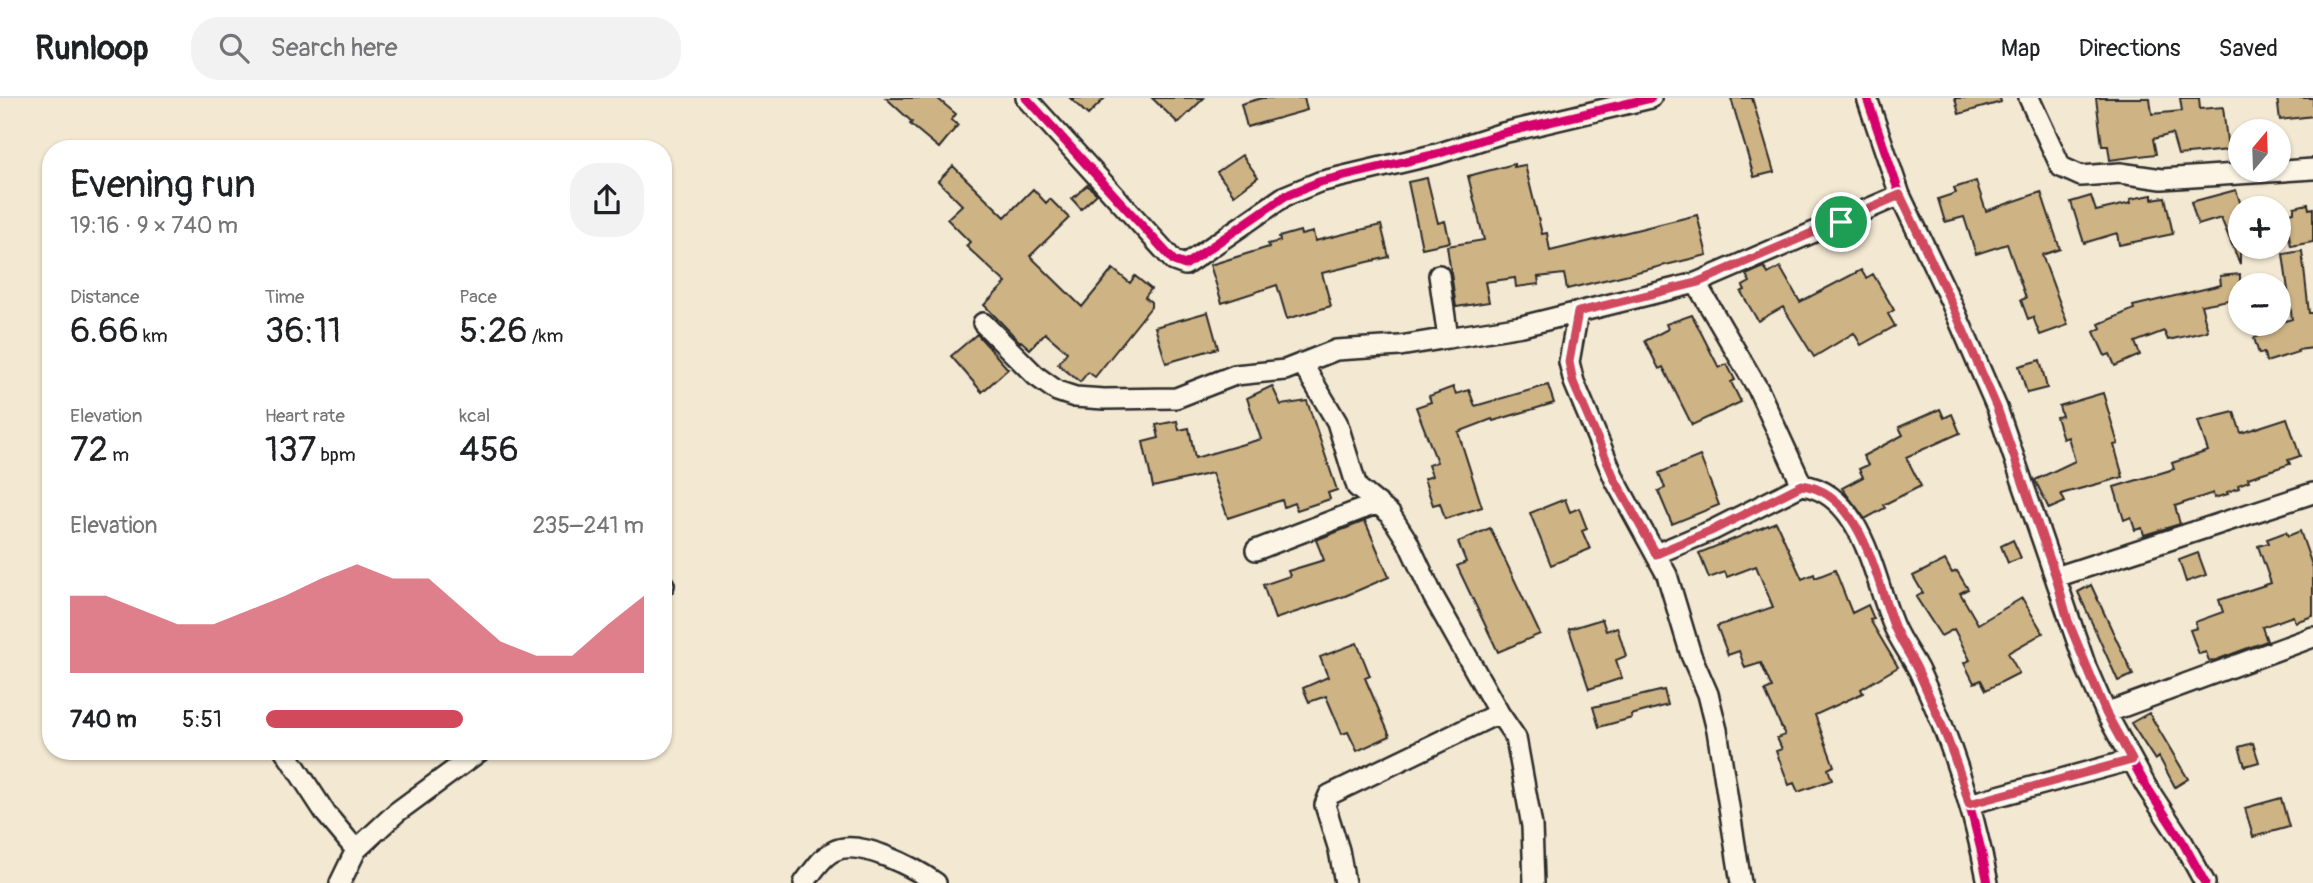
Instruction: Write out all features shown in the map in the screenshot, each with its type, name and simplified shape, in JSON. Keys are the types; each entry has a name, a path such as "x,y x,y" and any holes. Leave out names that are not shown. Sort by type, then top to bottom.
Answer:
{"street":[{"path":"1026,98 1174,261 1185,265 1285,196 1319,182 1437,154 1503,133 1651,98"},
{"path":"1867,98 1900,195 1997,408 2056,577 2068,621 2106,713 2204,883"},
{"path":"2029,98 2061,167 2081,176 2120,173 2161,179 2313,169"},
{"path":"983,323 1035,376 1057,391 1075,397 1176,398 1235,375 1285,370 1346,348 1400,346 1522,326 1696,283 1900,195"},
{"path":"1439,275 1448,338"},
{"path":"1696,283 1758,389 1802,485"},
{"path":"1578,312 1569,362 1573,382 1615,480 1667,575 1690,655 1708,694 1717,730 1741,883"},
{"path":"1302,363 1337,422 1357,486 1390,514 1408,542 1433,596 1516,738 1532,826 1534,883"},
{"path":"1656,554 1713,530 1802,485 1814,486 1840,506 1868,548 1895,628 1919,671 1962,777 1988,883"},
{"path":"2056,577 2313,494"},
{"path":"1256,550 1378,503"},
{"path":"2106,713 2313,637"},
{"path":"1345,883 1339,850 1325,805 1329,795 1499,713"},
{"path":"291,760 326,814 356,850"},
{"path":"340,883 356,850 397,812 468,760"},
{"path":"1969,804 2132,760"},
{"path":"804,883 831,852 844,848 861,849 914,867 936,883"}],"building":[{"path":"886,98 937,98 956,114 951,120 958,125 939,148 910,124 912,122"},
{"path":"1070,98 1105,98 1088,115"},
{"path":"1152,98 1204,98 1178,123"},
{"path":"1262,98 1304,98 1307,110 1247,127 1241,104"},
{"path":"1731,98 1752,98 1774,172 1754,177"},
{"path":"1955,98 2000,98 2001,102 1959,114"},
{"path":"2096,98 2150,98 2152,114 2182,111 2180,98 2199,98 2200,109 2223,107 2228,150 2178,155 2172,134 2153,139 2156,154 2110,160 2108,146 2102,146"},
{"path":"2277,98 2313,98 2313,116 2280,119"},
{"path":"1242,155 1258,177 1234,195 1217,172"},
{"path":"1514,164 1514,167 1525,165 1542,234 1547,233 1550,251 1697,215 1707,255 1567,289 1564,274 1538,277 1539,284 1516,287 1515,278 1485,282 1489,302 1456,307 1447,246 1484,240 1468,176"},
{"path":"953,166 1005,217 1033,189 1046,203 1050,199 1069,218 1030,256 1082,307 1113,269 1130,283 1135,276 1151,289 1145,297 1151,302 1151,307 1095,377 1088,372 1080,382 1058,364 1067,352 1045,333 1030,349 984,305 1006,283 966,246 970,242 947,219 962,205 938,181"},
{"path":"1427,178 1438,223 1445,221 1450,242 1422,248 1408,182"},
{"path":"1976,181 1986,211 2041,192 2060,249 2042,255 2068,325 2040,335 2033,317 2028,319 2021,300 2026,298 2007,244 1976,254 1964,217 1945,222 1938,199 1956,193 1954,188"},
{"path":"1087,185 1097,194 1081,209 1072,199"},
{"path":"2236,190 2238,196 2228,196 2228,235 2221,218 2198,225 2191,202"},
{"path":"2152,195 2152,199 2165,197 2173,234 2119,245 2117,233 2084,243 2071,202 2091,196 2096,211 2131,203 2130,199"},
{"path":"2308,204 2309,209 2313,208 2313,242 2291,246 2291,213 2294,212 2294,207"},
{"path":"1381,225 1389,257 1322,273 1331,306 1287,319 1277,285 1222,303 1210,265 1269,247 1268,244 1280,241 1279,237 1300,231 1301,235 1313,232 1315,241"},
{"path":"2302,251 2309,313 2313,313 2313,348 2297,350 2298,352 2266,362 2264,353 2259,354 2254,338 2291,336 2291,273 2286,273 2284,259 2291,259 2291,253"},
{"path":"1764,267 1768,274 1780,267 1800,302 1861,270 1866,278 1873,274 1894,310 1888,314 1895,326 1861,345 1854,333 1814,357 1783,307 1758,321 1741,292 1745,290 1743,286 1750,282 1746,275"},
{"path":"2228,275 2228,300 2201,305 2208,331 2168,340 2164,331 2135,342 2140,355 2115,366 2110,354 2105,356 2094,332 2101,328 2099,324 2134,309 2133,306 2221,285 2220,276"},
{"path":"1208,312 1218,348 1166,363 1155,327"},
{"path":"1692,315 1719,368 1727,364 1735,380 1731,382 1741,402 1692,425 1663,367 1659,369 1645,341 1668,329 1666,324"},
{"path":"977,334 1008,369 982,392 951,356"},
{"path":"2040,360 2047,388 2027,393 2019,366"},
{"path":"1548,385 1554,403 1493,421 1492,419 1458,432 1482,507 1445,519 1440,503 1433,505 1424,479 1432,476 1428,465 1437,462 1416,407 1431,402 1429,396 1453,387 1456,394 1469,390 1475,406"},
{"path":"1272,386 1281,405 1307,401 1337,490 1328,493 1330,499 1297,510 1294,503 1284,507 1282,500 1228,518 1212,473 1153,487 1143,442 1159,438 1156,425 1177,421 1179,430 1189,428 1195,458 1261,439 1247,398"},
{"path":"2103,393 2118,444 2114,445 2123,477 2061,494 2065,502 2049,509 2035,480 2075,461 2068,437 2063,439 2056,417 2062,416 2059,406"},
{"path":"1940,409 1944,418 1952,414 1960,433 1906,457 1921,486 1883,505 1885,508 1865,519 1842,488 1863,477 1859,469 1868,465 1863,456 1903,435 1899,427"},
{"path":"2234,412 2241,433 2287,418 2300,456 2288,460 2290,464 2248,478 2249,481 2238,485 2239,488 2227,492 2228,494 2214,498 2213,493 2175,506 2180,524 2144,535 2142,528 2135,530 2131,517 2124,520 2114,487 2174,469 2172,463 2208,451 2198,421"},
{"path":"1700,456 1719,505 1672,524 1658,491 1665,488 1659,473"},
{"path":"1565,499 1570,512 1579,508 1587,529 1582,531 1590,549 1551,565 1530,513"},
{"path":"1365,521 1389,577 1345,596 1275,619 1263,585 1290,576 1288,571 1324,560 1316,540"},
{"path":"1776,522 1802,579 1814,574 1815,578 1835,570 1852,613 1868,605 1874,619 1870,620 1898,667 1861,689 1863,693 1815,715 1834,766 1828,769 1832,780 1798,792 1794,783 1789,785 1776,751 1782,749 1777,738 1785,735 1765,691 1772,688 1761,663 1745,668 1739,651 1728,655 1717,626 1773,607 1756,566 1727,577 1725,572 1709,578 1699,553"},
{"path":"1490,528 1540,634 1498,652 1457,566 1466,562 1458,542"},
{"path":"2300,531 2313,568 2313,616 2295,622 2293,616 2262,627 2267,641 2216,660 2209,661 2206,652 2199,654 2190,630 2197,628 2195,622 2223,612 2219,600 2271,583 2258,546 2269,543 2267,539 2286,532 2288,536"},
{"path":"2013,540 2021,558 2008,563 2001,546"},
{"path":"2198,553 2206,575 2186,582 2179,560"},
{"path":"1945,560 1952,573 1957,571 1968,589 1960,593 1978,624 2022,598 2043,633 2008,653 2019,673 1986,690 1981,680 1974,683 1964,663 1970,660 1954,629 1941,636 1916,597 1923,593 1913,576"},
{"path":"2091,585 2133,675 2118,681 2078,592"},
{"path":"1602,619 1606,631 1617,627 1626,656 1616,660 1622,678 1589,689 1569,629"},
{"path":"1357,643 1370,676 1365,678 1390,736 1357,751 1348,732 1342,734 1326,696 1309,702 1303,688 1328,677 1320,657"},
{"path":"1664,690 1668,705 1599,727 1593,707"},
{"path":"2149,713 2188,779 2175,787 2159,757 2155,760 2131,723"},
{"path":"2253,743 2259,762 2245,766 2239,747"},
{"path":"2281,798 2289,827 2253,837 2245,808"}],"cycle path":[{"path":"1026,98 1174,261 1185,265 1285,196 1319,182 1437,154 1503,133 1651,98"},
{"path":"1867,98 1900,195 1997,408 2086,667 2106,713 2146,786 2182,841 2205,883"},
{"path":"1656,554 1713,530 1802,485 1823,492 1840,505 1854,523 1864,544 1895,629 1919,671 1941,723 1976,829 1988,883"}],"route":[{"path":"1900,195 1997,408 2056,577 2068,621 2106,713 2132,760 1969,804 1962,777 1919,671 1895,628 1868,548 1840,506 1814,486 1802,485 1713,530 1656,554 1615,480 1573,382 1569,362 1578,312 1696,283 1841,222 1900,195"}]}
